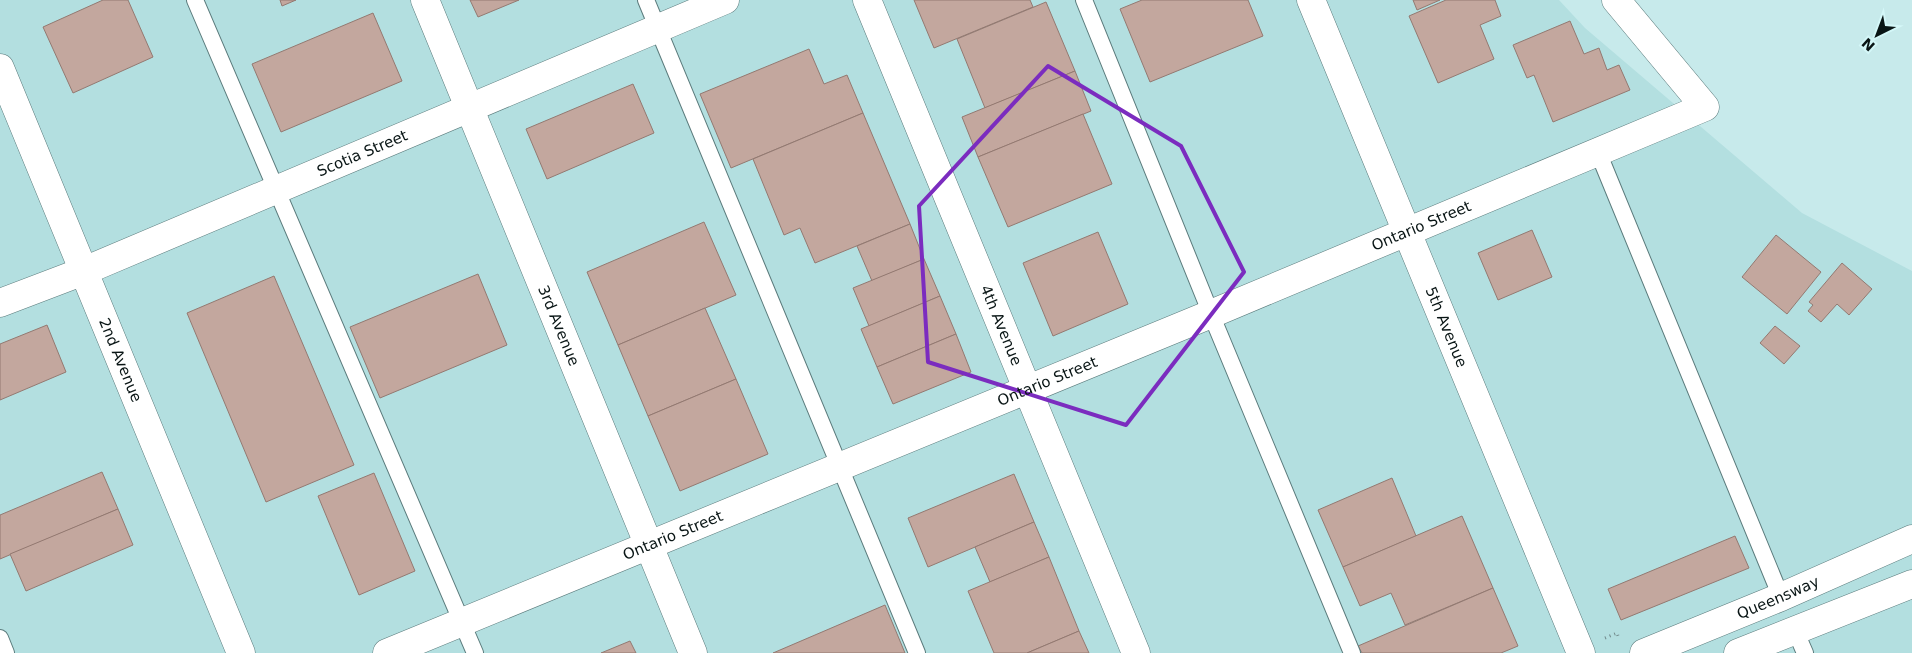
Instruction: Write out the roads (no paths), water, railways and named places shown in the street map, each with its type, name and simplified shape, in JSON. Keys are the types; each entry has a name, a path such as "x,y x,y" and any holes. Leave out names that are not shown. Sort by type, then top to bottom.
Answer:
{"street":[{"name":"3rd Avenue","path":"425,0 693,653"},
{"name":"Scotia Street","path":"0,303 84,271 725,0"},
{"name":"4th Avenue","path":"867,0 1136,653"},
{"name":"5th Avenue","path":"1311,0 1581,653"},
{"name":"Ontario Street","path":"387,653 1211,314 1705,107 1616,0"},
{"name":"2nd Avenue","path":"0,68 241,653"},
{"name":"Queensway","path":"1644,653 1781,597 1912,539"},
{"path":"1738,653 1800,642 1912,584"}],"lane":[{"path":"195,0 475,653"},
{"path":"646,0 917,653"},
{"path":"1084,0 1211,314 1352,653"},
{"path":"1598,152 1781,597"},
{"path":"0,638 6,653"}]}
